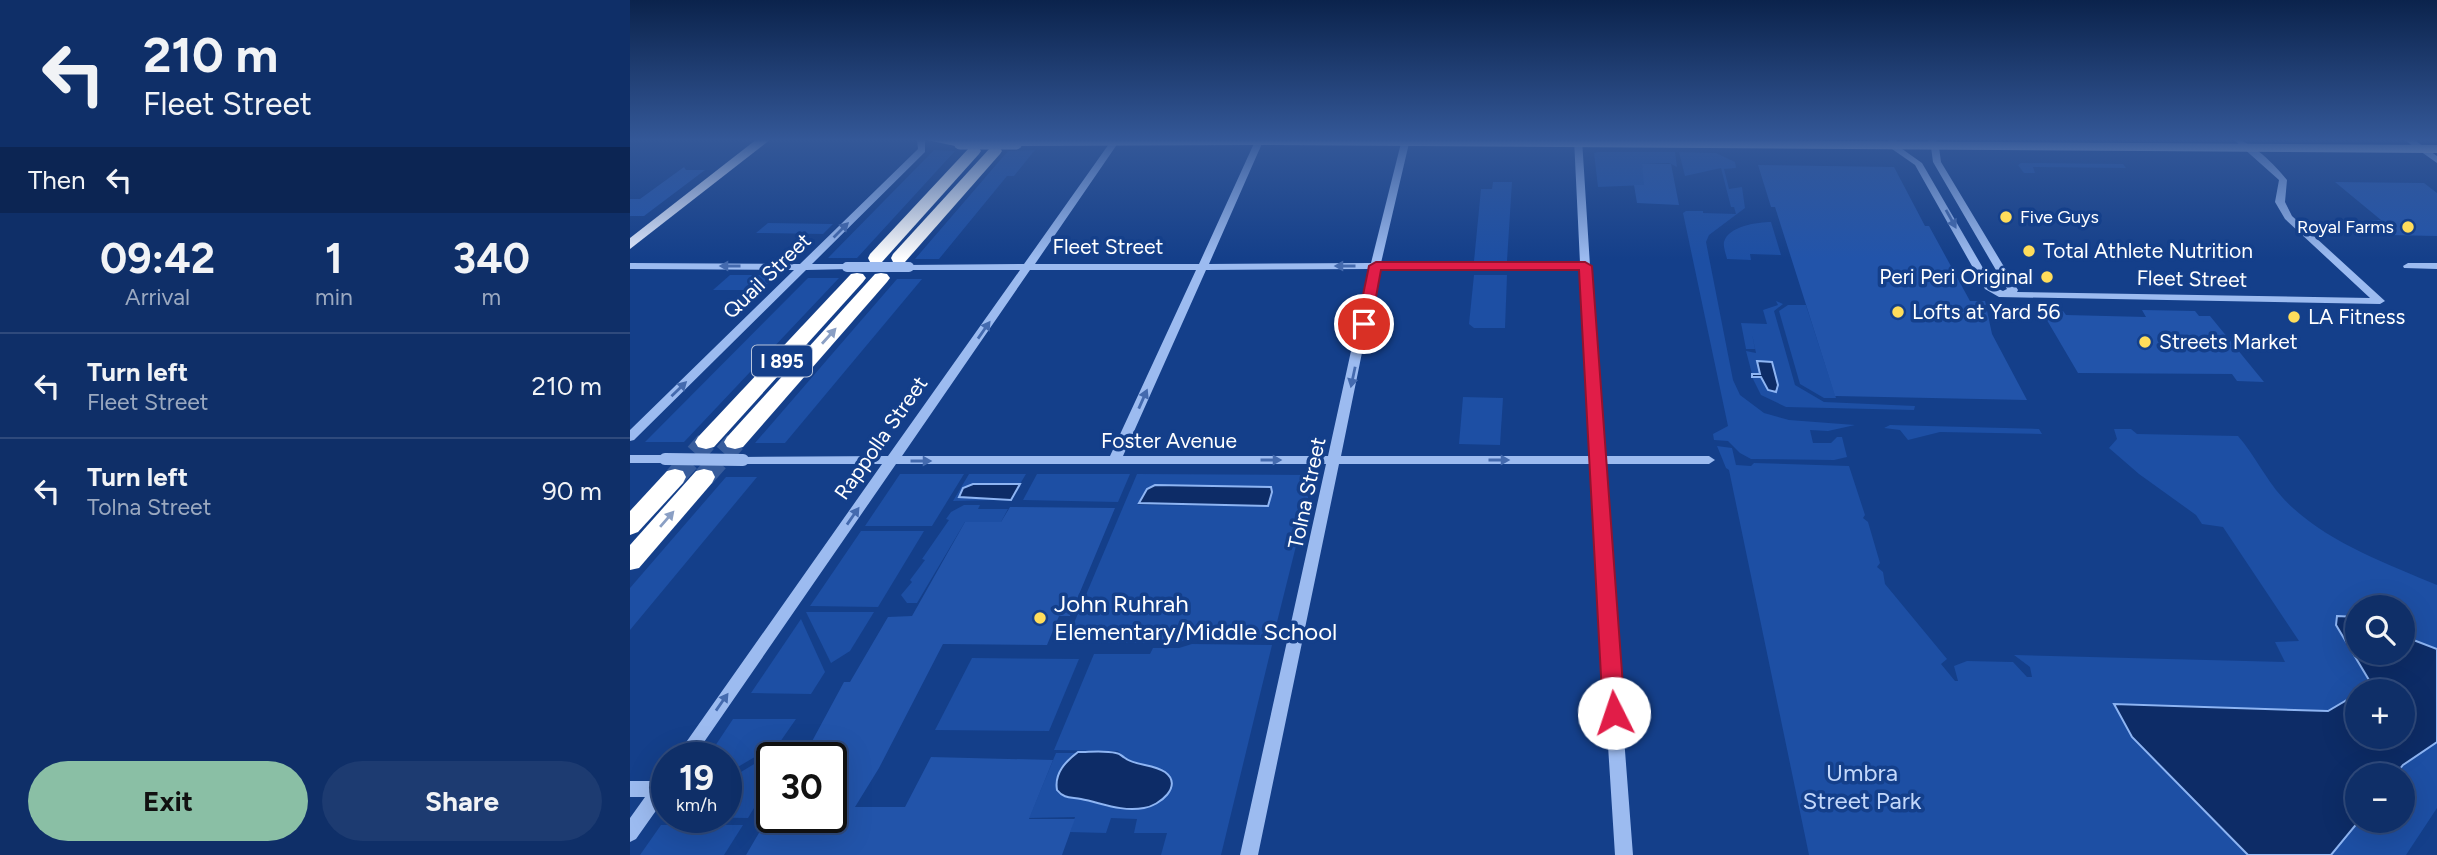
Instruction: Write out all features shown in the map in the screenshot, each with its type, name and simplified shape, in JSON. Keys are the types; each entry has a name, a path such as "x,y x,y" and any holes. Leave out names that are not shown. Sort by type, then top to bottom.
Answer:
{"highway":[{"path":"876,258 941,179"},
{"path":"904,263 972,179"},
{"name":"I 895","path":"706,442 852,273"},
{"name":"I 895","path":"739,451 881,278"},
{"path":"630,526 670,468"},
{"path":"630,561 704,477"}],"main road":[{"path":"630,245 714,179"}],"street":[{"name":"Quail Street","path":"630,437 893,179"},
{"name":"Rappolla Street","path":"694,742 1089,179"},
{"path":"1114,461 1242,179"},
{"name":"Tolna Street","path":"1249,855 1396,179"},
{"path":"1580,179 1596,460 1624,855"},
{"path":"1928,179 1990,289 2003,295 2013,290 1947,179"},
{"name":"Fleet Street","path":"2003,295 2380,301 2288,216 2280,202 2282,179"},
{"name":"Fleet Street","path":"630,266 804,266 852,273 904,263 1029,266 1585,266"},
{"path":"2408,266 2437,266"},
{"name":"Foster Avenue","path":"630,459 670,468 739,451 892,461 1709,460"},
{"path":"630,789 651,787"},
{"path":"630,833 651,803"}],"green space":[{"path":"906,179 929,179 857,258 828,258"},
{"path":"984,179 1005,179 939,259 915,259"},
{"path":"1597,179 1646,179 1647,185 1598,187"},
{"path":"1724,179 1726,179 1729,189 1742,187 1745,208 1709,235 1706,242 1733,380 1740,395 1764,413 1789,420 1855,425 1828,431 1810,430 1813,443 1831,443 1837,437 1842,437 1847,457 1834,460 1751,459 1728,441 1714,440 1713,434 1728,426 1683,213 1703,211 1736,214 1734,207 1731,207"},
{"path":"1493,182 1512,182 1507,261 1474,261 1481,189 1492,189"},
{"path":"1771,222 1781,255 1750,254 1751,260 1727,259 1724,242 1731,232 1751,224"},
{"path":"768,223 833,224 823,234 756,233"},
{"path":"730,275 777,275 761,290 713,290"},
{"path":"1474,275 1507,275 1505,328 1474,328 1469,324"},
{"path":"808,278 839,278 684,442 645,442"},
{"path":"897,279 922,279 785,443 755,443"},
{"path":"1776,301 1783,304 1774,311 1795,385 1824,402 1915,406 1914,410 1786,407 1761,395 1752,377 1761,377 1768,390 1779,388 1772,362 1758,361 1760,374 1752,374 1746,351 1756,353 1752,334 1755,349 1746,349 1741,323 1767,324 1763,310 1778,305"},
{"path":"1788,305 1806,305 1836,398 1824,398 1800,384 1779,311"},
{"path":"1463,397 1503,398 1500,445 1459,444"},
{"path":"1890,425 2039,429 2042,434 1940,432 1908,440 1900,430 1884,428"},
{"name":"Umbra Street Park","path":"2114,429 2131,429 2137,434 2238,436 2282,497 2315,526 2355,549 2437,585 2437,808 2406,855 1809,855 1729,470 1717,446 1732,448 1736,465 1751,466 1754,463 1849,466 1865,515 1863,518 1868,522 1880,563 1877,567 1883,572 1885,584 1947,659 1941,664 1955,681 1958,681 1954,666 1967,661 2013,662 2027,677 2032,677 2030,667 2014,655 2285,662 2275,642 2299,641 2223,527 2202,524 2196,515 2139,474 2109,448 2117,439"},
{"path":"900,474 964,474 932,526 865,526"},
{"path":"969,474 1026,474 1020,484 973,484 963,488 964,498 994,500 953,501"},
{"path":"1037,474 1130,474 1118,502 1023,500"},
{"path":"1137,474 1311,475 1313,478 1273,638 1194,636 1178,643 1066,642","holes":["1272,492 1268,506 1138,505 1143,494"]},
{"path":"726,477 757,477 630,630 630,588"},
{"path":"964,505 980,505 978,509 1008,509 1001,522 965,522 917,603 907,603 901,595 912,582 910,580 925,560 922,559 949,520 946,519 951,512"},
{"path":"861,531 924,531 878,607 810,606"},
{"path":"806,612 874,612 850,651 831,663"},
{"path":"801,619 825,672 811,694 751,693"},
{"path":"1192,644 1272,645 1221,855 1161,855 1167,833 1134,833 1137,819 1111,818 1106,833 1070,832 1075,817 1029,818 1056,753 1076,753 1068,759 1083,799 1108,807 1146,808 1155,768 1127,760 1118,751 1054,750 1094,654 1150,654 1153,648 1179,648"},
{"path":"972,658 1079,659 1049,731 935,730"},
{"path":"733,719 796,719 780,742 756,742 756,756 742,765 742,742 718,742"},
{"path":"756,763 756,805 748,818 742,818 742,771"},
{"path":"655,833 738,833 724,855 640,855"}],"shaded area":[{"path":"1757,361 1772,362 1778,385 1776,392 1768,390 1761,377 1752,377 1752,374 1760,374"},
{"path":"973,484 1020,484 1011,500 959,497 963,488"},
{"path":"1155,485 1271,487 1272,492 1268,506 1139,503 1147,489"},
{"path":"2337,616 2345,616 2345,640 2336,625"},
{"path":"2415,641 2437,649 2437,742 2406,763 2345,763 2345,833 2349,833 2331,855 2248,855 2132,737 2114,704 2328,711 2345,701 2345,749 2415,749 2415,679 2368,679 2360,665 2415,665"},
{"path":"1078,752 1116,753 1129,761 1160,769 1170,777 1171,789 1156,804 1136,809 1065,796 1057,790 1057,778 1065,763"}],"building":[{"path":"668,179 693,179 644,216 630,216 630,199 640,199"},
{"path":"1643,179 1674,179 1679,205 1637,203 1634,185 1644,185"},
{"name":"Lofts at Yard 56","path":"1762,179 1900,179 1970,301 1985,301 1992,334 2027,400 1835,396 1775,207 1771,207"},
{"path":"2335,182 2424,183 2437,193 2437,236 2388,235 2369,220 2381,220"},
{"name":"Streets Market","path":"2041,310 2063,311 2066,315 2146,317 2142,310 2195,311 2199,316 2210,316 2264,382 2237,381 2232,374 2078,373"},
{"name":"John Ruhrah Elementary/Middle School","path":"1010,507 1115,508 1070,616 1059,616 1047,645 943,644 879,768 855,807 905,807 931,757 1053,760 1029,819 1075,819 1062,855 746,855 759,833 847,833 847,742 812,742 844,682 850,682 888,617 912,616 965,522 1001,522"}],"tunnel":[{"path":"675,477 706,442"},
{"path":"704,477 735,442"}],"place":[{"name":"Five Guys","path":"2006,217"},
{"name":"Royal Farms","path":"2408,227"},
{"name":"Total Athlete Nutrition","path":"2029,251"},
{"name":"Peri Peri Original","path":"2047,277"},
{"name":"Lofts at Yard 56","path":"1898,312"},
{"name":"LA Fitness","path":"2294,317"},
{"name":"Streets Market","path":"2145,342"},
{"name":"John Ruhrah Elementary/Middle School","path":"1040,618"}],"route":[{"path":"1364,324 1376,266 1585,266 1614,713"}]}
